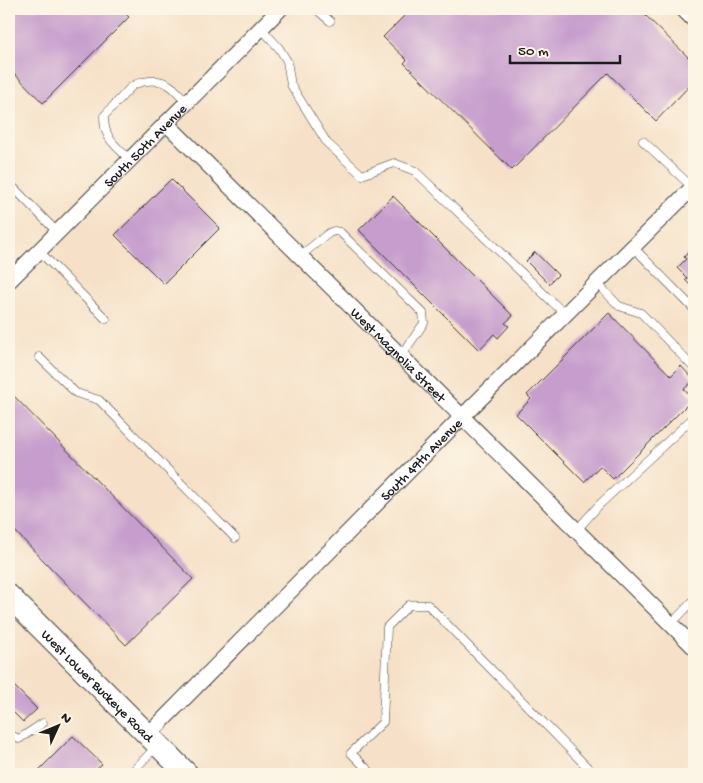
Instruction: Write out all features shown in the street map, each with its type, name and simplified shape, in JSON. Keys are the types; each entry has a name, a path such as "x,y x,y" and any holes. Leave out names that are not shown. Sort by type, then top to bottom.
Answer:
{"main road":[{"name":"West Lower Buckeye Road","path":"9,596 186,774"}],"street":[{"name":"South 50th Avenue","path":"9,281 280,9"},
{"path":"684,9 694,20"},
{"name":"West Magnolia Street","path":"166,123 694,647"},
{"name":"South 49th Avenue","path":"153,740 462,417 691,191"}],"lane":[{"path":"316,9 330,21"},
{"path":"261,28 279,48 287,62 291,85 327,143 350,166 362,175 394,163 415,171 565,314"},
{"path":"130,160 104,130 104,116 130,88 133,85 146,81 160,81 169,84 187,102"},
{"path":"643,141 691,191"},
{"path":"9,183 57,232"},
{"path":"300,256 329,233 334,231 340,232 423,313 424,323 401,356"},
{"path":"633,247 694,309"},
{"path":"39,251 106,319"},
{"path":"597,283 618,306 641,313 694,368"},
{"path":"39,357 76,393 99,400 235,538"},
{"path":"576,531 599,505 694,417"},
{"path":"671,624 694,600"},
{"path":"372,774 352,753 383,722 387,627 409,605 428,605 594,774"},
{"path":"9,734 19,740 43,723"},
{"path":"130,774 153,740"}],"building":[{"path":"9,9 120,9 129,17 43,103 9,68"},
{"path":"411,9 639,9 694,63 694,81 656,121 608,73 512,170 404,63 407,60 383,37"},
{"path":"171,179 220,228 164,284 115,235"},
{"path":"393,196 513,316 505,323 509,326 498,338 494,334 479,350 359,230"},
{"path":"694,246 694,289 677,268 686,259 684,257"},
{"path":"535,252 558,275 549,284 526,261"},
{"path":"609,313 671,376 681,366 694,380 684,389 693,399 613,479 600,466 584,482 516,414 531,399 527,395"},
{"path":"9,391 193,579 126,645 9,525"},
{"path":"9,681 37,709 23,722 9,708"},
{"path":"73,736 102,764 91,774 35,774"}]}
